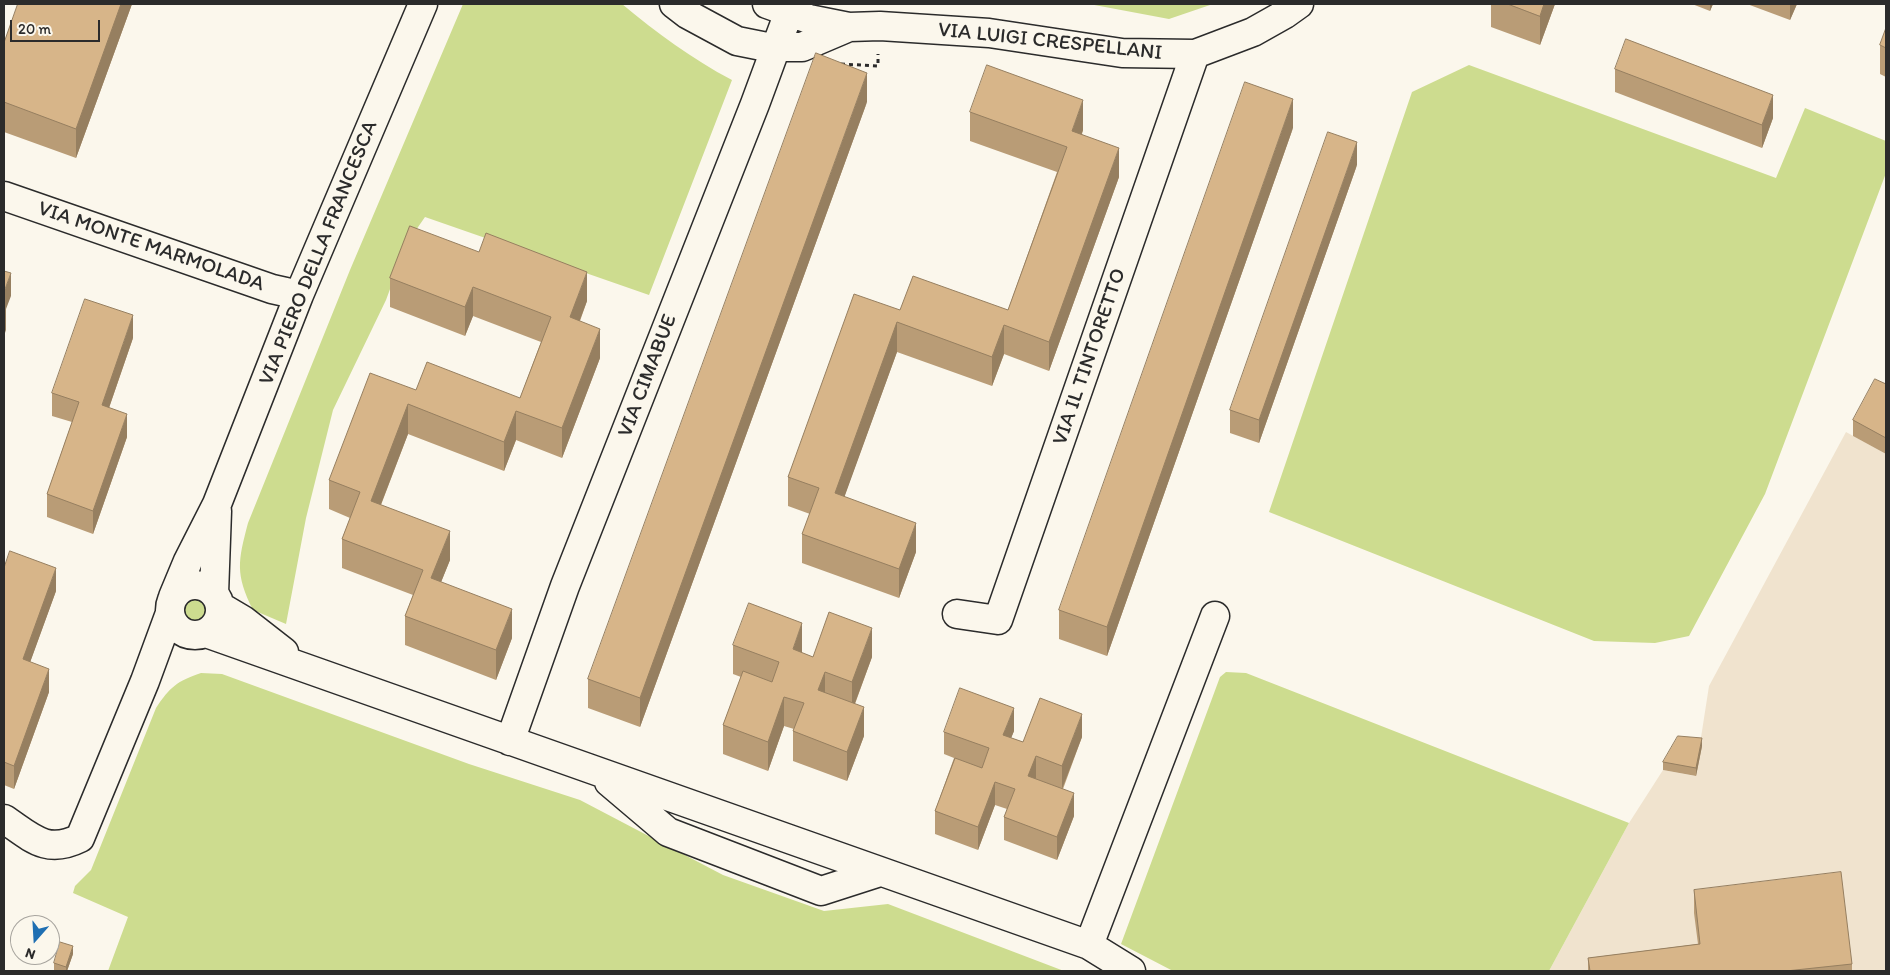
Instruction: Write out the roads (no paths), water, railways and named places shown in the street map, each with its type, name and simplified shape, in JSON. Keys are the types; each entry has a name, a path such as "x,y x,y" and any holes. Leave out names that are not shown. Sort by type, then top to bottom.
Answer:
{"street":[{"name":"VIA PIERO DELLA FRANCESCA","path":"4,819 41,844 66,845 80,838 145,681 188,560 217,504 299,295 423,4"},
{"name":"VIA LUIGI CRESPELLANI","path":"674,4 687,14 737,41 767,47 802,47 849,27"},
{"name":"VIA LUIGI CRESPELLANI","path":"778,8 809,19 849,27 880,26 989,34 1122,53 1194,54 1253,32 1285,14 1298,4"},
{"name":"VIA CIMABUE","path":"510,741 565,586 777,47 778,8"},
{"name":"VIA IL TINTORETTO","path":"957,614 998,620 1194,54"},
{"name":"VIA MONTE MARMOLADA","path":"4,196 272,289 299,295"},
{"name":"VIA PIERO DELLA FRANCESCA","path":"145,681 199,634 216,626 218,600 217,504"},
{"path":"301,666 218,600 208,588 194,585 187,586 172,605 178,628 301,666 1089,945 1131,971"},
{"path":"1089,945 1215,616"},
{"path":"596,771 668,832 822,891 880,872"}]}
